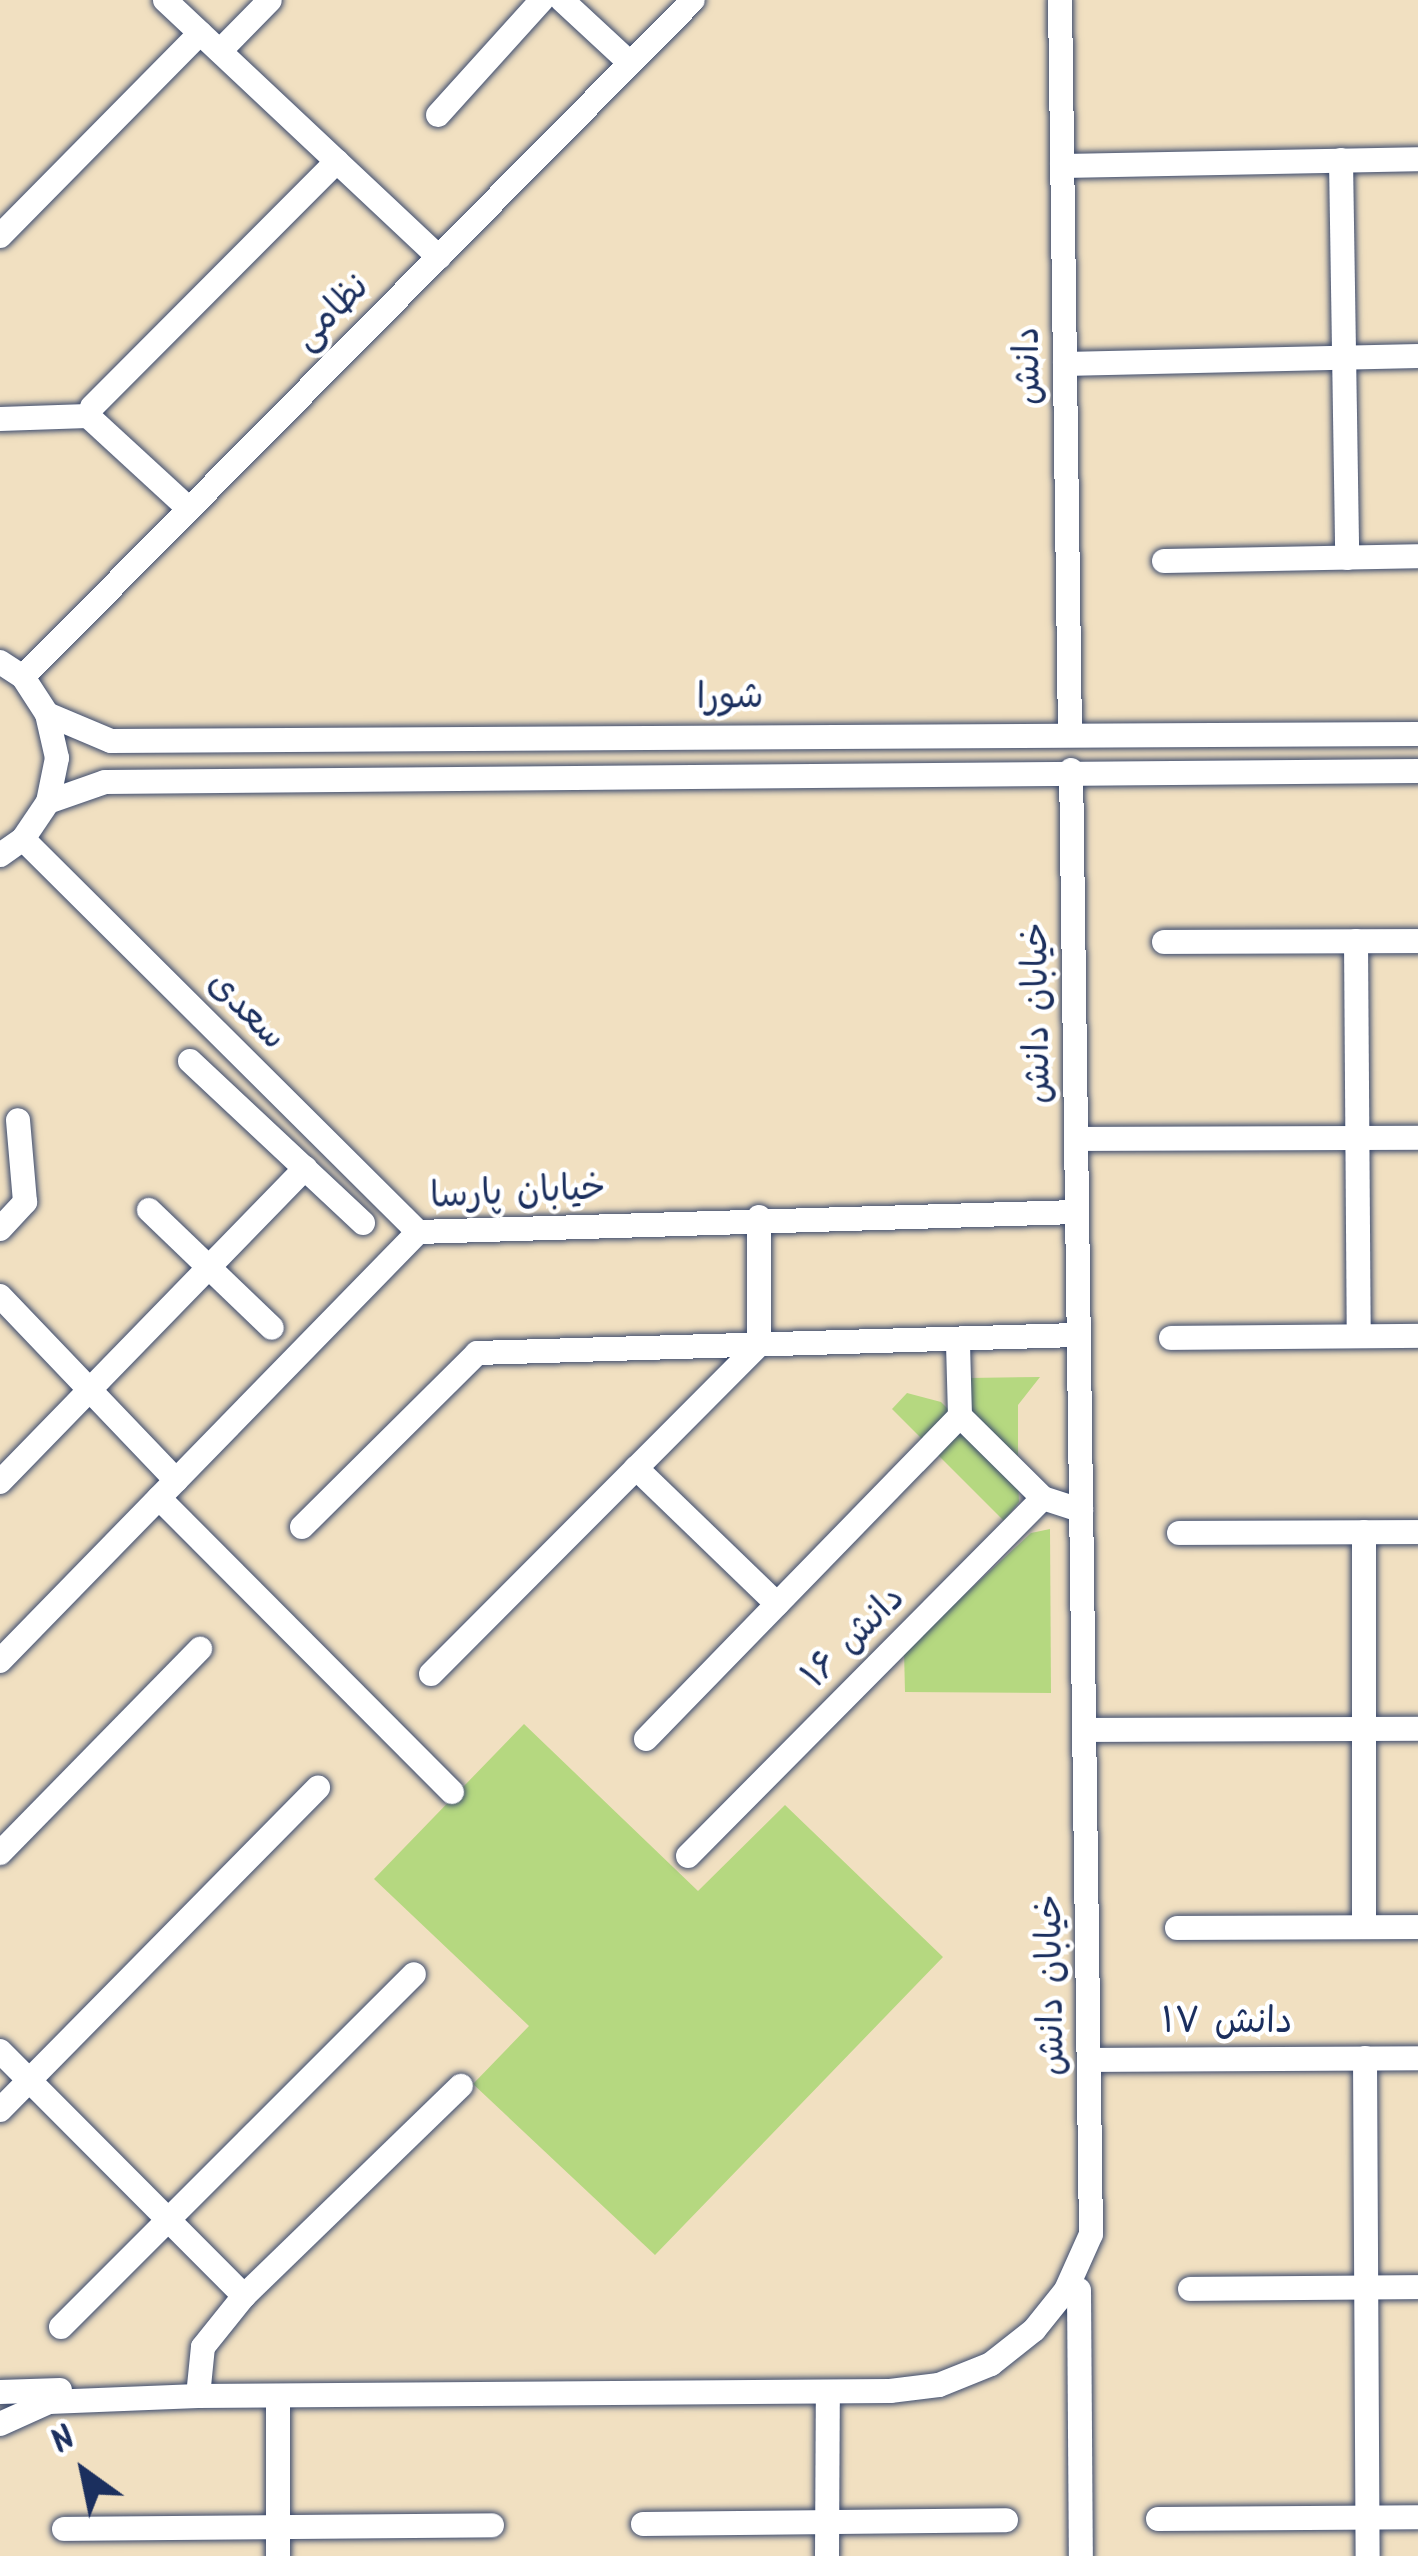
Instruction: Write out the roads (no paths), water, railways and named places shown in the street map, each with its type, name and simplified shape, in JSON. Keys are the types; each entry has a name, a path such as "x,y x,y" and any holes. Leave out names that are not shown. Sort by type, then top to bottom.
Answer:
{"street":[{"path":"165,0 439,257"},
{"path":"220,52 270,0"},
{"path":"438,116 542,0"},
{"path":"562,0 630,63"},
{"name":"نظامی","path":"22,677 693,0"},
{"name":"دانش","path":"1060,0 1070,731"},
{"path":"0,236 200,33"},
{"path":"1062,166 1418,159"},
{"path":"1341,160 1347,558"},
{"path":"92,407 337,161"},
{"path":"1065,364 1418,356"},
{"path":"0,419 88,416 189,509"},
{"path":"1164,561 1418,556"},
{"path":"0,662 22,677 47,714 56,758 48,802 23,839 0,855"},
{"name":"شورا","path":"47,714 108,740 1070,731 1418,734"},
{"path":"105,782 100,761 108,740"},
{"path":"48,802 105,782 1070,770 1418,771"},
{"name":"خیابان دانش","path":"0,2424 49,2402 198,2396 828,2392 939,2385 991,2364 1034,2330 1066,2290 1091,2234 1070,770"},
{"name":"سعدی","path":"23,839 418,1232"},
{"path":"1356,941 1359,1335"},
{"path":"1164,942 1418,941"},
{"path":"190,1061 363,1223"},
{"path":"0,1229 25,1202 18,1120"},
{"path":"1076,1139 1418,1138"},
{"path":"0,1482 305,1168"},
{"path":"149,1210 272,1328"},
{"name":"خیابان پارسا","path":"0,1661 418,1232 759,1217 1077,1212"},
{"path":"431,1674 759,1345 759,1217"},
{"path":"0,1296 90,1390 167,1489 452,1792"},
{"path":"302,1528 477,1353 958,1344 1078,1334"},
{"path":"1172,1338 1418,1336"},
{"path":"958,1344 960,1416 1043,1498 1081,1510"},
{"path":"646,1738 960,1416"},
{"path":"636,1468 776,1604"},
{"name":"دانش ۱۶","path":"688,1856 1043,1498"},
{"path":"1178,1532 1418,1532"},
{"path":"1364,1532 1364,1927"},
{"path":"0,1852 200,1649"},
{"path":"1084,1730 1418,1729"},
{"path":"0,2110 318,1788"},
{"path":"1177,1928 1418,1927"},
{"path":"61,2327 414,1973"},
{"path":"0,2051 244,2296"},
{"path":"1365,2058 1368,2556"},
{"name":"دانش ۱۷","path":"1089,2060 1418,2058"},
{"path":"198,2396 203,2347 244,2296 461,2086"},
{"path":"1190,2289 1418,2288"},
{"path":"1079,2290 1081,2556"},
{"name":"خیابان دانش","path":"0,2392 174,2386 198,2396"},
{"path":"827,2556 828,2392"},
{"path":"278,2398 278,2556"},
{"path":"1158,2519 1418,2517"},
{"path":"643,2524 1006,2520"},
{"path":"64,2529 492,2525"}]}
